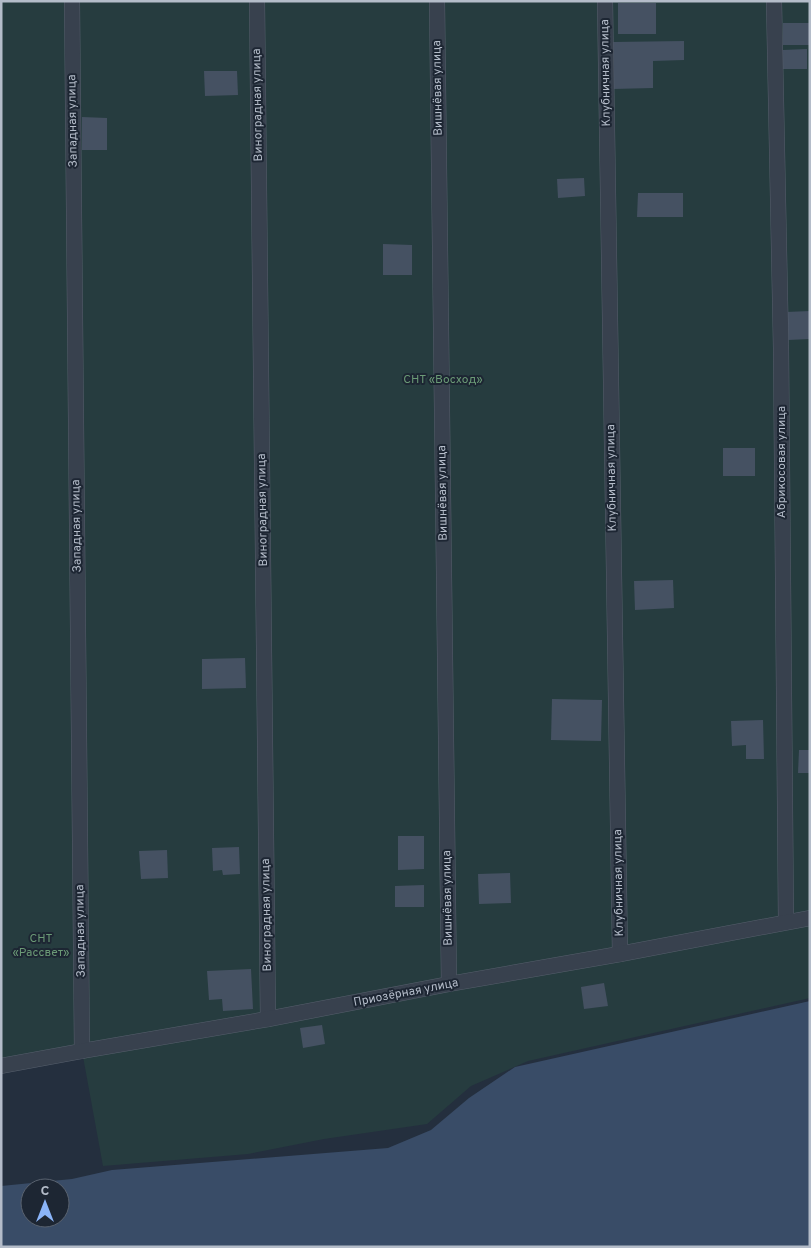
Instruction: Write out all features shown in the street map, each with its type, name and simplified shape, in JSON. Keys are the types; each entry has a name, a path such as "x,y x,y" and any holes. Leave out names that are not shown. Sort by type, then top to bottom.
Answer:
{"street":[{"name":"Западная улица","path":"72,1 82,1051"},
{"name":"Виноградная улица","path":"257,1 268,1019"},
{"name":"Вишнёвая улица","path":"437,1 449,984"},
{"name":"Клубничная улица","path":"605,1 620,954"},
{"name":"Абрикосовая улица","path":"774,1 781,348 786,922"},
{"name":"Приозёрная улица","path":"1,1066 268,1019 810,918"}],"green space":[{"name":"СНТ «Восход»","path":"1,1 810,1 810,998 528,1061 471,1086 427,1124 324,1139 248,1154 103,1166 82,1051 1,1066"}],"water":[{"path":"810,1001 810,1247 1,1247 1,1186 20,1184 20,1228 70,1228 70,1179 112,1170 388,1148 431,1130 469,1098 515,1067"}],"building":[{"path":"618,3 656,3 656,34 618,34"},
{"path":"783,23 809,23 809,45 783,45"},
{"path":"684,41 684,60 653,61 653,88 613,89 613,42"},
{"path":"807,49 807,69 783,69 783,50"},
{"path":"204,71 237,71 238,95 205,96"},
{"path":"82,117 107,118 107,150 82,150"},
{"path":"584,178 585,196 558,198 557,179"},
{"path":"638,193 683,193 683,217 637,217"},
{"path":"383,244 412,245 412,275 383,275"},
{"path":"810,311 810,339 788,340 786,312"},
{"path":"723,448 755,448 755,476 723,476"},
{"path":"673,580 674,608 635,610 634,581"},
{"path":"245,658 246,688 202,689 202,659"},
{"path":"552,699 602,700 601,741 551,740"},
{"path":"763,720 764,759 746,759 746,745 732,746 731,721"},
{"path":"799,750 810,750 810,773 798,773"},
{"path":"398,836 424,836 424,869 398,870"},
{"path":"239,847 240,874 223,875 222,870 213,871 212,848"},
{"path":"167,850 168,878 141,879 139,851"},
{"path":"510,873 511,903 479,904 478,874"},
{"path":"424,885 424,907 395,907 395,886"},
{"path":"251,969 253,1009 223,1011 222,999 209,1000 207,971"},
{"path":"604,983 608,1006 584,1009 581,987"},
{"path":"322,1025 325,1044 303,1048 300,1028"}],"park label":[{"name":"СНТ «Рассвет»","path":"41,946"}]}
